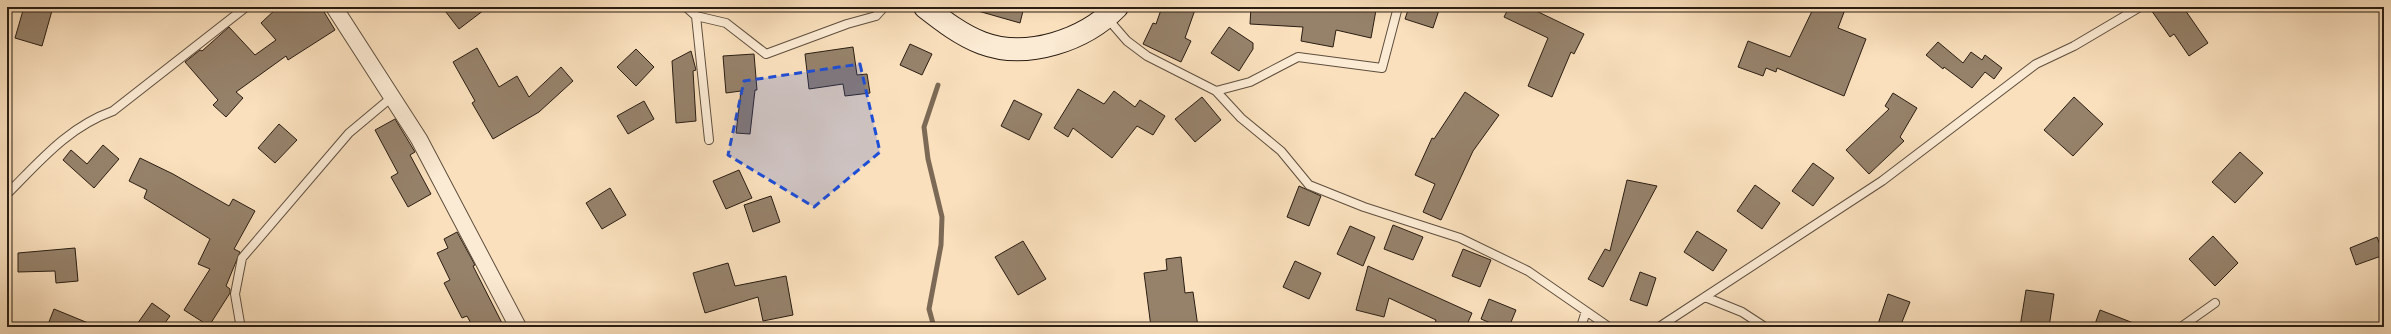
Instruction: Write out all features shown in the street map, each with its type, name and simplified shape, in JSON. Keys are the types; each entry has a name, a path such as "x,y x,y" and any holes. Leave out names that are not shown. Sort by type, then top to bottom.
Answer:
{"street":[{"path":"334,7 419,140 518,327"},
{"path":"925,7 953,29 983,43 1016,49 1048,46 1080,34 1112,12"}],"lane":[{"path":"7,194 65,136 96,117 113,111 246,7"},
{"path":"686,7 696,16 726,23 766,54 846,24 876,16 884,7"},
{"path":"1216,91 1250,82 1298,57 1382,68 1398,7"},
{"path":"1659,327 1882,181 2036,64 2074,46 2140,7"},
{"path":"1112,12 1127,41 1146,56 1216,91 1250,126 1281,151 1309,185 1364,207 1460,238 1528,271 1609,327"},
{"path":"696,16 709,140"},
{"path":"238,327 240,323 235,294 242,258 350,133 392,97"},
{"path":"1706,296 1742,312 1765,327"},
{"path":"2181,327 2214,303"},
{"path":"1581,327 1586,311"}],"highlighted area":[{"path":"860,64 880,152 814,207 728,155 744,81"}],"building":[{"path":"24,7 53,7 42,46 15,38"},
{"path":"278,7 321,7 335,30 288,60 286,56 236,92 243,98 226,117 213,105 218,100 185,62 200,50 202,51 229,27 255,55 276,40 261,23"},
{"path":"442,7 488,7 459,29"},
{"path":"979,7 1024,7 1020,23 978,11"},
{"path":"1162,7 1196,7 1185,38 1191,41 1181,62 1143,44 1153,23 1156,24"},
{"path":"1251,7 1328,7 1350,11 1351,7 1363,7 1376,10 1371,38 1336,30 1333,47 1301,41 1303,27 1250,24"},
{"path":"1409,7 1440,7 1433,28 1405,19"},
{"path":"1509,7 1528,7 1584,34 1574,54 1571,52 1552,97 1528,86 1548,38 1504,17"},
{"path":"1814,7 1846,7 1838,28 1866,39 1844,96 1777,68 1776,72 1766,68 1763,76 1738,67 1748,41 1790,57"},
{"path":"2149,7 2183,7 2208,43 2189,56 2174,34 2170,37"},
{"path":"1229,27 1253,43 1253,49 1239,71 1211,53"},
{"path":"1938,42 1963,63 1971,52 1982,60 1985,55 2002,68 1994,79 1985,72 1972,88 1944,67 1943,69 1926,55"},
{"path":"910,44 932,54 922,75 900,65"},
{"path":"853,47 857,75 867,74 870,93 845,96 843,84 809,89 805,54"},
{"path":"477,48 499,87 517,76 529,97 561,67 573,81 539,112 493,139 472,103 475,101 453,62"},
{"path":"636,49 654,67 636,86 617,67"},
{"path":"691,51 696,70 693,71 696,121 676,123 672,61"},
{"path":"754,54 757,90 755,90 750,134 736,133 741,91 726,93 723,56"},
{"path":"1078,89 1104,104 1114,91 1135,107 1140,100 1165,116 1153,135 1137,126 1112,158 1073,128 1068,137 1054,128"},
{"path":"1465,92 1499,115 1473,151 1441,220 1423,212 1435,184 1415,175 1432,138 1434,139"},
{"path":"1893,93 1917,108 1900,137 1904,141 1869,174 1846,150 1889,109 1885,106"},
{"path":"1202,97 1221,120 1195,142 1175,119"},
{"path":"2074,97 2103,124 2073,156 2044,130"},
{"path":"1014,100 1042,114 1029,140 1001,126"},
{"path":"644,101 654,119 628,134 617,116"},
{"path":"395,119 415,152 410,155 431,194 408,207 391,177 398,173 375,130"},
{"path":"279,124 297,140 275,163 258,148"},
{"path":"103,145 119,159 94,188 63,160 71,150 87,164"},
{"path":"2240,152 2263,173 2235,203 2212,182"},
{"path":"140,158 173,174 229,206 233,199 255,211 234,249 240,252 226,286 230,289 230,293 209,326 184,310 210,269 198,264 210,239 144,198 147,190 129,181"},
{"path":"1813,163 1834,178 1813,206 1792,191"},
{"path":"739,170 752,198 726,209 713,181"},
{"path":"1627,180 1657,186 1603,287 1588,279 1605,249 1610,251"},
{"path":"1755,185 1780,203 1762,229 1737,211"},
{"path":"1299,186 1321,196 1309,226 1287,217"},
{"path":"610,188 626,215 602,229 586,203"},
{"path":"771,196 780,222 753,232 744,205"},
{"path":"1393,225 1423,237 1413,260 1384,249"},
{"path":"1350,226 1375,237 1363,266 1337,254"},
{"path":"1697,231 1727,250 1713,271 1684,252"},
{"path":"457,232 475,265 473,266 504,327 473,327 467,316 462,318 444,283 450,280 437,253 448,248 444,239"},
{"path":"2213,236 2238,263 2215,286 2189,259"},
{"path":"2377,237 2384,255 2356,265 2350,248"},
{"path":"1023,241 1046,279 1018,295 995,257"},
{"path":"75,248 78,281 56,283 55,271 18,272 18,253"},
{"path":"1463,249 1491,260 1480,287 1452,276"},
{"path":"1181,257 1185,293 1193,292 1198,327 1151,327 1144,273 1167,270 1166,259"},
{"path":"1295,261 1321,273 1309,299 1283,287"},
{"path":"728,263 735,286 786,276 793,315 763,321 758,297 705,313 693,273"},
{"path":"1368,266 1472,313 1466,327 1433,327 1436,320 1389,298 1384,317 1356,310"},
{"path":"1640,272 1656,278 1647,306 1630,300"},
{"path":"2026,290 2054,294 2049,327 2020,327"},
{"path":"1888,294 1910,302 1900,327 1877,327"},
{"path":"1489,299 1516,310 1509,327 1500,327 1481,319"},
{"path":"152,303 170,316 162,327 135,327"},
{"path":"54,309 93,325 92,327 47,327"},
{"path":"2100,310 2141,326 2141,327 2094,327"}],"waterway":[{"path":"934,327 929,309 941,245 942,217 928,159 924,127 938,85"}]}
